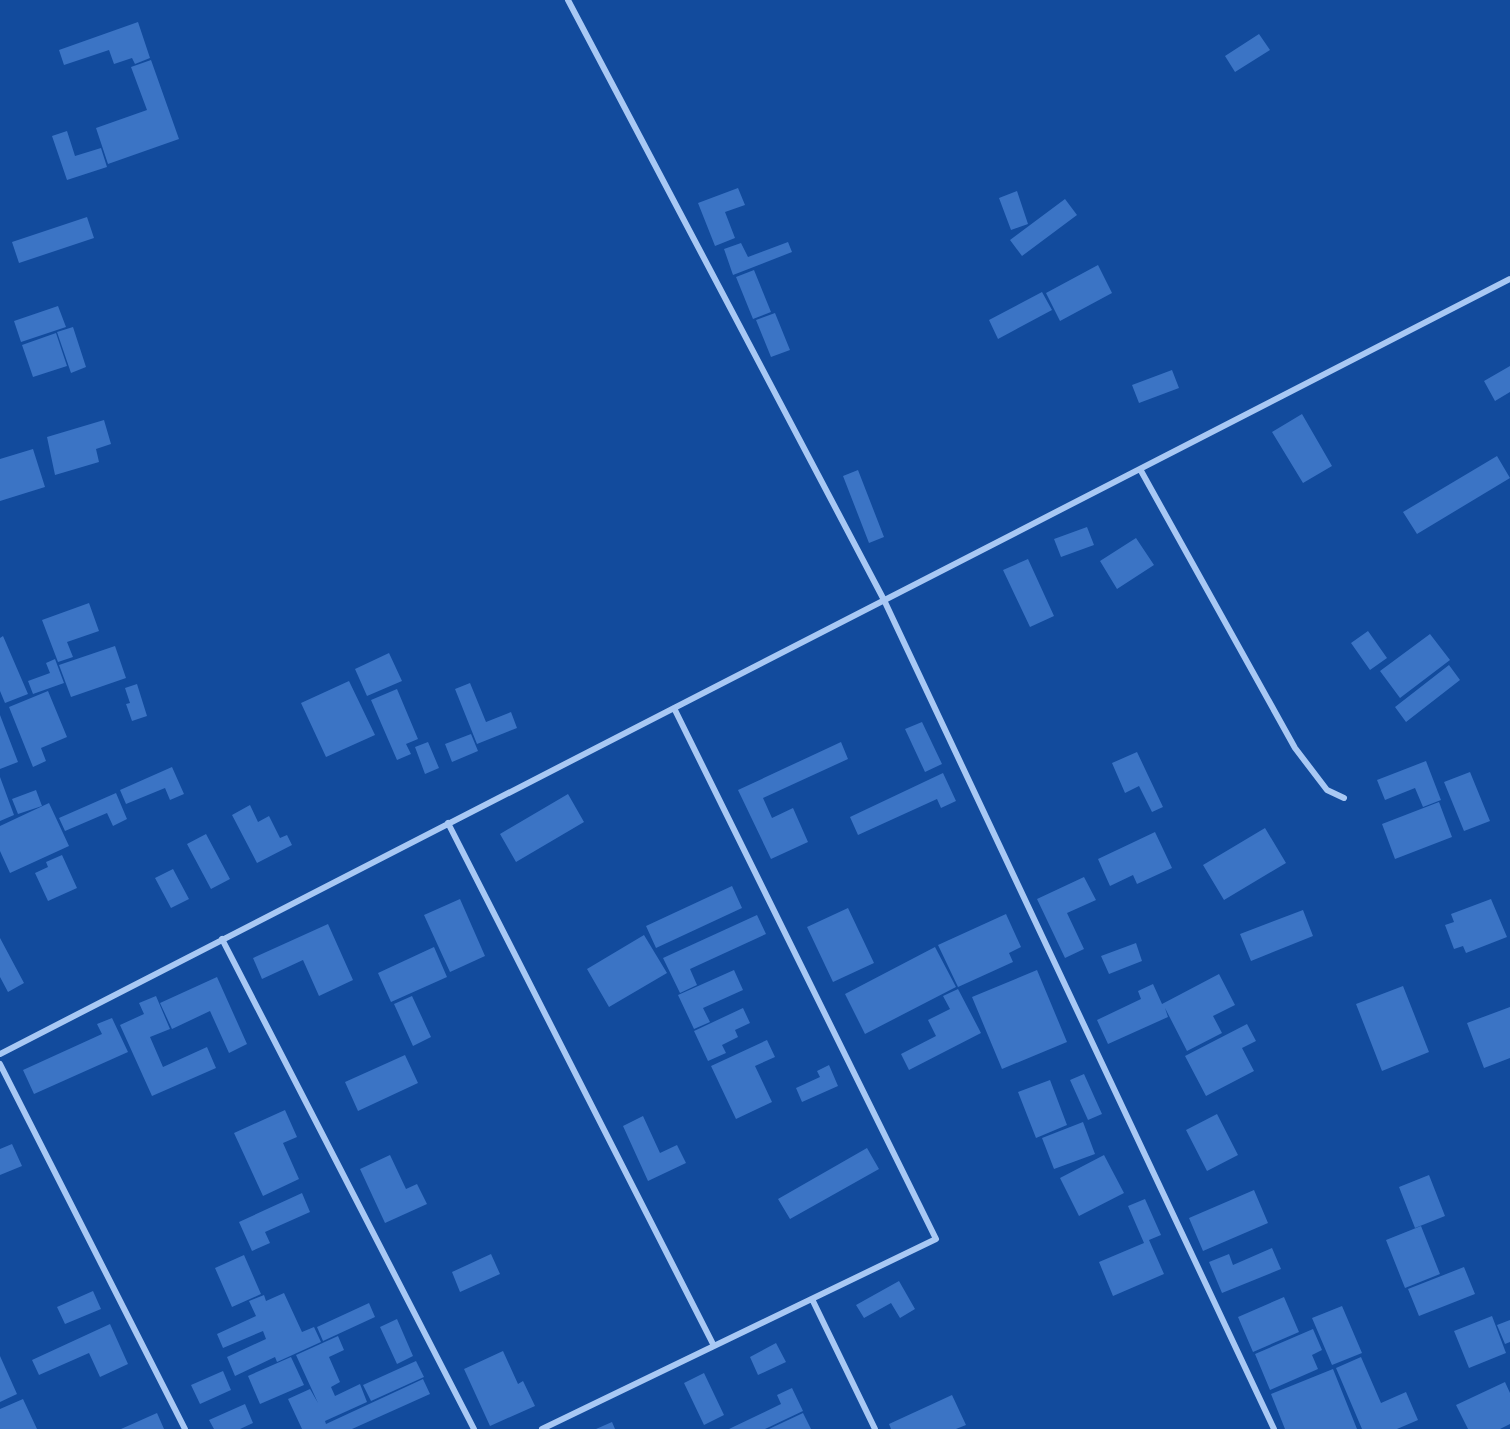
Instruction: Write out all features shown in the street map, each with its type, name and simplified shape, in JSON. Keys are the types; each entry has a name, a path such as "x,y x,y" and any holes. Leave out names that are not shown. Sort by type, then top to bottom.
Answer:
{"street":[{"path":"568,0 884,600 1274,1429"},
{"path":"0,1053 1510,279"},
{"path":"1140,469 1295,748 1327,790 1344,798"},
{"path":"542,1429 936,1239 674,708"},
{"path":"448,823 714,1347"},
{"path":"222,939 474,1429"},
{"path":"0,1064 185,1429"},
{"path":"812,1299 875,1429"}],"building":[{"path":"138,22 150,58 135,64 132,58 114,64 109,50 64,65 59,50"},
{"path":"1259,34 1270,50 1235,72 1225,56"},
{"path":"151,60 179,139 108,164 96,128 147,110 131,67"},
{"path":"67,131 75,156 101,148 107,167 67,180 52,136"},
{"path":"738,188 745,205 725,212 735,238 715,246 698,203"},
{"path":"1017,191 1028,224 1011,230 999,198"},
{"path":"1065,199 1077,215 1022,256 1010,240"},
{"path":"87,217 94,238 19,263 12,242"},
{"path":"788,242 792,252 733,275 724,249 741,243 748,257"},
{"path":"1098,265 1112,293 1060,321 1046,293"},
{"path":"754,270 771,312 753,319 736,277"},
{"path":"1042,292 1052,310 998,339 989,320"},
{"path":"58,306 66,327 21,342 14,321"},
{"path":"775,313 790,350 771,357 756,320"},
{"path":"73,327 86,367 71,373 57,332"},
{"path":"56,333 67,366 33,377 22,345"},
{"path":"1510,366 1510,392 1495,401 1484,381"},
{"path":"1172,370 1179,388 1139,403 1132,385"},
{"path":"1302,414 1332,466 1303,483 1272,432"},
{"path":"104,420 111,444 96,449 99,462 55,475 47,437"},
{"path":"33,449 45,487 0,501 0,459"},
{"path":"1497,456 1510,478 1417,534 1403,512"},
{"path":"858,470 884,537 869,543 843,476"},
{"path":"1087,527 1094,545 1061,557 1054,539"},
{"path":"1136,538 1154,565 1117,589 1100,561"},
{"path":"1028,559 1054,616 1030,627 1003,570"},
{"path":"89,603 99,631 67,642 73,657 58,662 42,620"},
{"path":"1368,631 1387,658 1370,670 1351,643"},
{"path":"1430,634 1450,660 1400,698 1380,671"},
{"path":"3,636 28,694 5,703 0,691 0,638"},
{"path":"115,646 126,678 71,697 59,665"},
{"path":"389,653 402,681 367,696 355,669"},
{"path":"55,659 64,683 33,694 28,681 50,673 46,663"},
{"path":"1449,665 1460,680 1406,722 1395,707"},
{"path":"349,681 375,735 326,757 301,703"},
{"path":"470,683 486,722 511,712 517,728 477,744 455,689"},
{"path":"137,684 147,716 132,721 126,704 130,703 125,688"},
{"path":"397,689 418,739 406,744 411,754 397,760 371,700"},
{"path":"48,691 67,737 41,748 46,761 33,767 9,707"},
{"path":"0,715 18,762 0,769"},
{"path":"922,722 942,764 925,772 905,729"},
{"path":"471,734 478,751 452,762 445,744"},
{"path":"428,742 439,768 425,774 415,747"},
{"path":"841,742 848,759 763,798 772,818 793,808 808,842 771,859 738,790"},
{"path":"1137,752 1163,807 1152,812 1139,786 1125,793 1112,763"},
{"path":"1426,761 1441,800 1423,807 1415,788 1385,800 1377,780"},
{"path":"172,767 184,794 170,800 165,788 126,804 120,790"},
{"path":"1470,772 1490,821 1464,831 1444,782"},
{"path":"943,773 956,801 941,808 937,799 858,835 850,817"},
{"path":"0,777 14,815 0,821"},
{"path":"36,790 42,806 18,814 12,799"},
{"path":"116,793 127,819 113,826 107,813 65,831 59,818"},
{"path":"568,794 584,822 516,862 500,834"},
{"path":"1439,802 1452,837 1395,859 1382,824"},
{"path":"49,803 69,846 10,873 0,851 0,826"},
{"path":"250,805 258,822 269,816 280,838 287,835 292,845 257,863 232,815"},
{"path":"1265,828 1286,863 1224,900 1203,865"},
{"path":"1155,832 1172,868 1137,884 1133,875 1110,886 1098,859"},
{"path":"206,834 230,879 211,889 187,844"},
{"path":"62,855 77,888 48,901 35,873 48,867 46,862"},
{"path":"173,869 189,899 171,908 155,878"},
{"path":"1084,877 1096,900 1067,913 1084,949 1065,958 1037,899"},
{"path":"732,886 742,908 656,948 646,926"},
{"path":"460,899 485,956 450,972 424,915"},
{"path":"1491,899 1507,937 1466,953 1463,946 1454,949 1445,925 1454,922 1451,914"},
{"path":"848,908 874,963 833,982 807,927"},
{"path":"1303,910 1313,936 1251,961 1240,934"},
{"path":"1006,914 1021,947 1009,953 1013,962 958,987 938,945"},
{"path":"757,915 766,934 690,969 697,985 680,993 663,958"},
{"path":"328,924 353,980 319,996 303,960 262,979 253,958"},
{"path":"644,935 667,973 609,1007 587,969"},
{"path":"0,938 24,983 8,992 0,977"},
{"path":"1136,943 1142,961 1109,974 1101,956"},
{"path":"434,947 447,977 391,1002 378,973"},
{"path":"935,947 956,987 865,1034 845,994"},
{"path":"734,970 743,990 703,1008 710,1022 694,1029 678,995"},
{"path":"1037,970 1067,1042 1002,1069 972,997"},
{"path":"1219,974 1235,1005 1213,1016 1222,1033 1187,1051 1165,1008 1168,1017 1108,1044 1097,1020 1141,999 1138,991 1153,984 1162,1004"},
{"path":"217,977 247,1044 229,1053 210,1011 172,1029 160,1003"},
{"path":"1403,986 1429,1052 1382,1071 1356,1004"},
{"path":"958,989 981,1033 909,1070 901,1054 936,1036 928,1020 950,1009 943,996"},
{"path":"156,996 170,1029 150,1037 163,1067 207,1047 216,1068 152,1096 120,1025 144,1014 139,1003"},
{"path":"412,996 431,1037 413,1046 394,1004"},
{"path":"1510,1007 1510,1058 1484,1068 1467,1023"},
{"path":"743,1008 750,1023 735,1030 738,1037 722,1045 726,1053 708,1061 694,1031"},
{"path":"112,1018 128,1052 34,1094 23,1070 102,1034 97,1024"},
{"path":"1247,1024 1256,1041 1242,1048 1254,1071 1206,1096 1185,1056"},
{"path":"767,1040 775,1057 755,1066 772,1102 736,1119 711,1066"},
{"path":"405,1055 418,1083 358,1111 345,1082"},
{"path":"829,1065 838,1086 802,1102 796,1088 820,1077 817,1071"},
{"path":"1084,1074 1102,1114 1088,1120 1070,1080"},
{"path":"1050,1080 1067,1125 1036,1138 1018,1092"},
{"path":"285,1110 297,1137 283,1143 299,1179 263,1196 234,1133"},
{"path":"1217,1114 1238,1155 1207,1171 1186,1130"},
{"path":"643,1116 660,1153 677,1145 686,1163 648,1181 623,1126"},
{"path":"1083,1122 1095,1154 1054,1169 1042,1138"},
{"path":"12,1144 22,1166 0,1175 0,1149"},
{"path":"867,1148 879,1169 790,1219 778,1199"},
{"path":"390,1155 406,1189 417,1184 427,1204 385,1223 360,1169"},
{"path":"1104,1155 1124,1193 1079,1216 1060,1178"},
{"path":"1429,1175 1445,1216 1415,1228 1399,1187"},
{"path":"1254,1190 1268,1223 1203,1251 1189,1218"},
{"path":"302,1193 310,1212 265,1232 270,1243 252,1251 239,1222"},
{"path":"1145,1199 1161,1235 1149,1240 1164,1274 1113,1296 1099,1262 1144,1243 1128,1206"},
{"path":"1421,1226 1440,1274 1405,1288 1386,1240"},
{"path":"1272,1248 1281,1269 1222,1293 1209,1262 1229,1254 1233,1265"},
{"path":"491,1254 500,1274 460,1292 452,1272"},
{"path":"244,1255 261,1294 232,1307 215,1268"},
{"path":"1464,1267 1475,1294 1419,1316 1408,1289"},
{"path":"899,1281 915,1309 900,1318 891,1303 864,1318 856,1305"},
{"path":"93,1291 101,1309 65,1324 57,1307"},
{"path":"284,1293 302,1332 314,1327 321,1342 277,1362 275,1357 235,1376 227,1357 266,1339 263,1331 223,1348 217,1334 256,1316 249,1301 264,1295 266,1301"},
{"path":"1284,1297 1299,1332 1253,1352 1238,1317"},
{"path":"369,1303 375,1317 323,1341 317,1327"},
{"path":"1342,1306 1362,1353 1332,1365 1312,1318"},
{"path":"1492,1316 1506,1353 1469,1368 1454,1331"},
{"path":"397,1319 413,1356 397,1364 380,1327"},
{"path":"1510,1320 1510,1342 1505,1344 1497,1325"},
{"path":"110,1324 128,1364 100,1377 89,1353 39,1375 32,1360"},
{"path":"1313,1329 1322,1350 1312,1355 1318,1369 1270,1390 1255,1354"},
{"path":"338,1336 344,1350 329,1357 340,1382 331,1387 335,1396 360,1384 367,1402 325,1421 326,1424 423,1379 430,1394 352,1429 302,1429 288,1399 310,1389 318,1403 296,1355"},
{"path":"776,1343 786,1362 758,1375 750,1357"},
{"path":"503,1351 518,1384 523,1381 535,1406 490,1426 464,1369"},
{"path":"0,1356 17,1394 0,1402"},
{"path":"291,1357 304,1385 260,1404 248,1376"},
{"path":"1361,1357 1381,1403 1406,1392 1418,1420 1397,1429 1362,1429 1336,1368"},
{"path":"416,1361 424,1377 371,1401 363,1385"},
{"path":"1333,1369 1357,1429 1285,1429 1271,1394"},
{"path":"223,1371 231,1390 200,1404 191,1385"},
{"path":"704,1373 724,1415 704,1425 684,1383"},
{"path":"1505,1382 1510,1393 1510,1424 1500,1429 1468,1429 1456,1405"},
{"path":"792,1388 803,1411 765,1429 729,1429 781,1404 777,1395"},
{"path":"952,1395 966,1425 956,1429 891,1429 889,1424"},
{"path":"23,1399 37,1429 0,1429 0,1409"},
{"path":"245,1404 253,1423 240,1429 214,1429 209,1420"},
{"path":"157,1413 164,1429 121,1429"},
{"path":"803,1413 811,1429 769,1429"},
{"path":"612,1422 615,1429 596,1429"}]}
